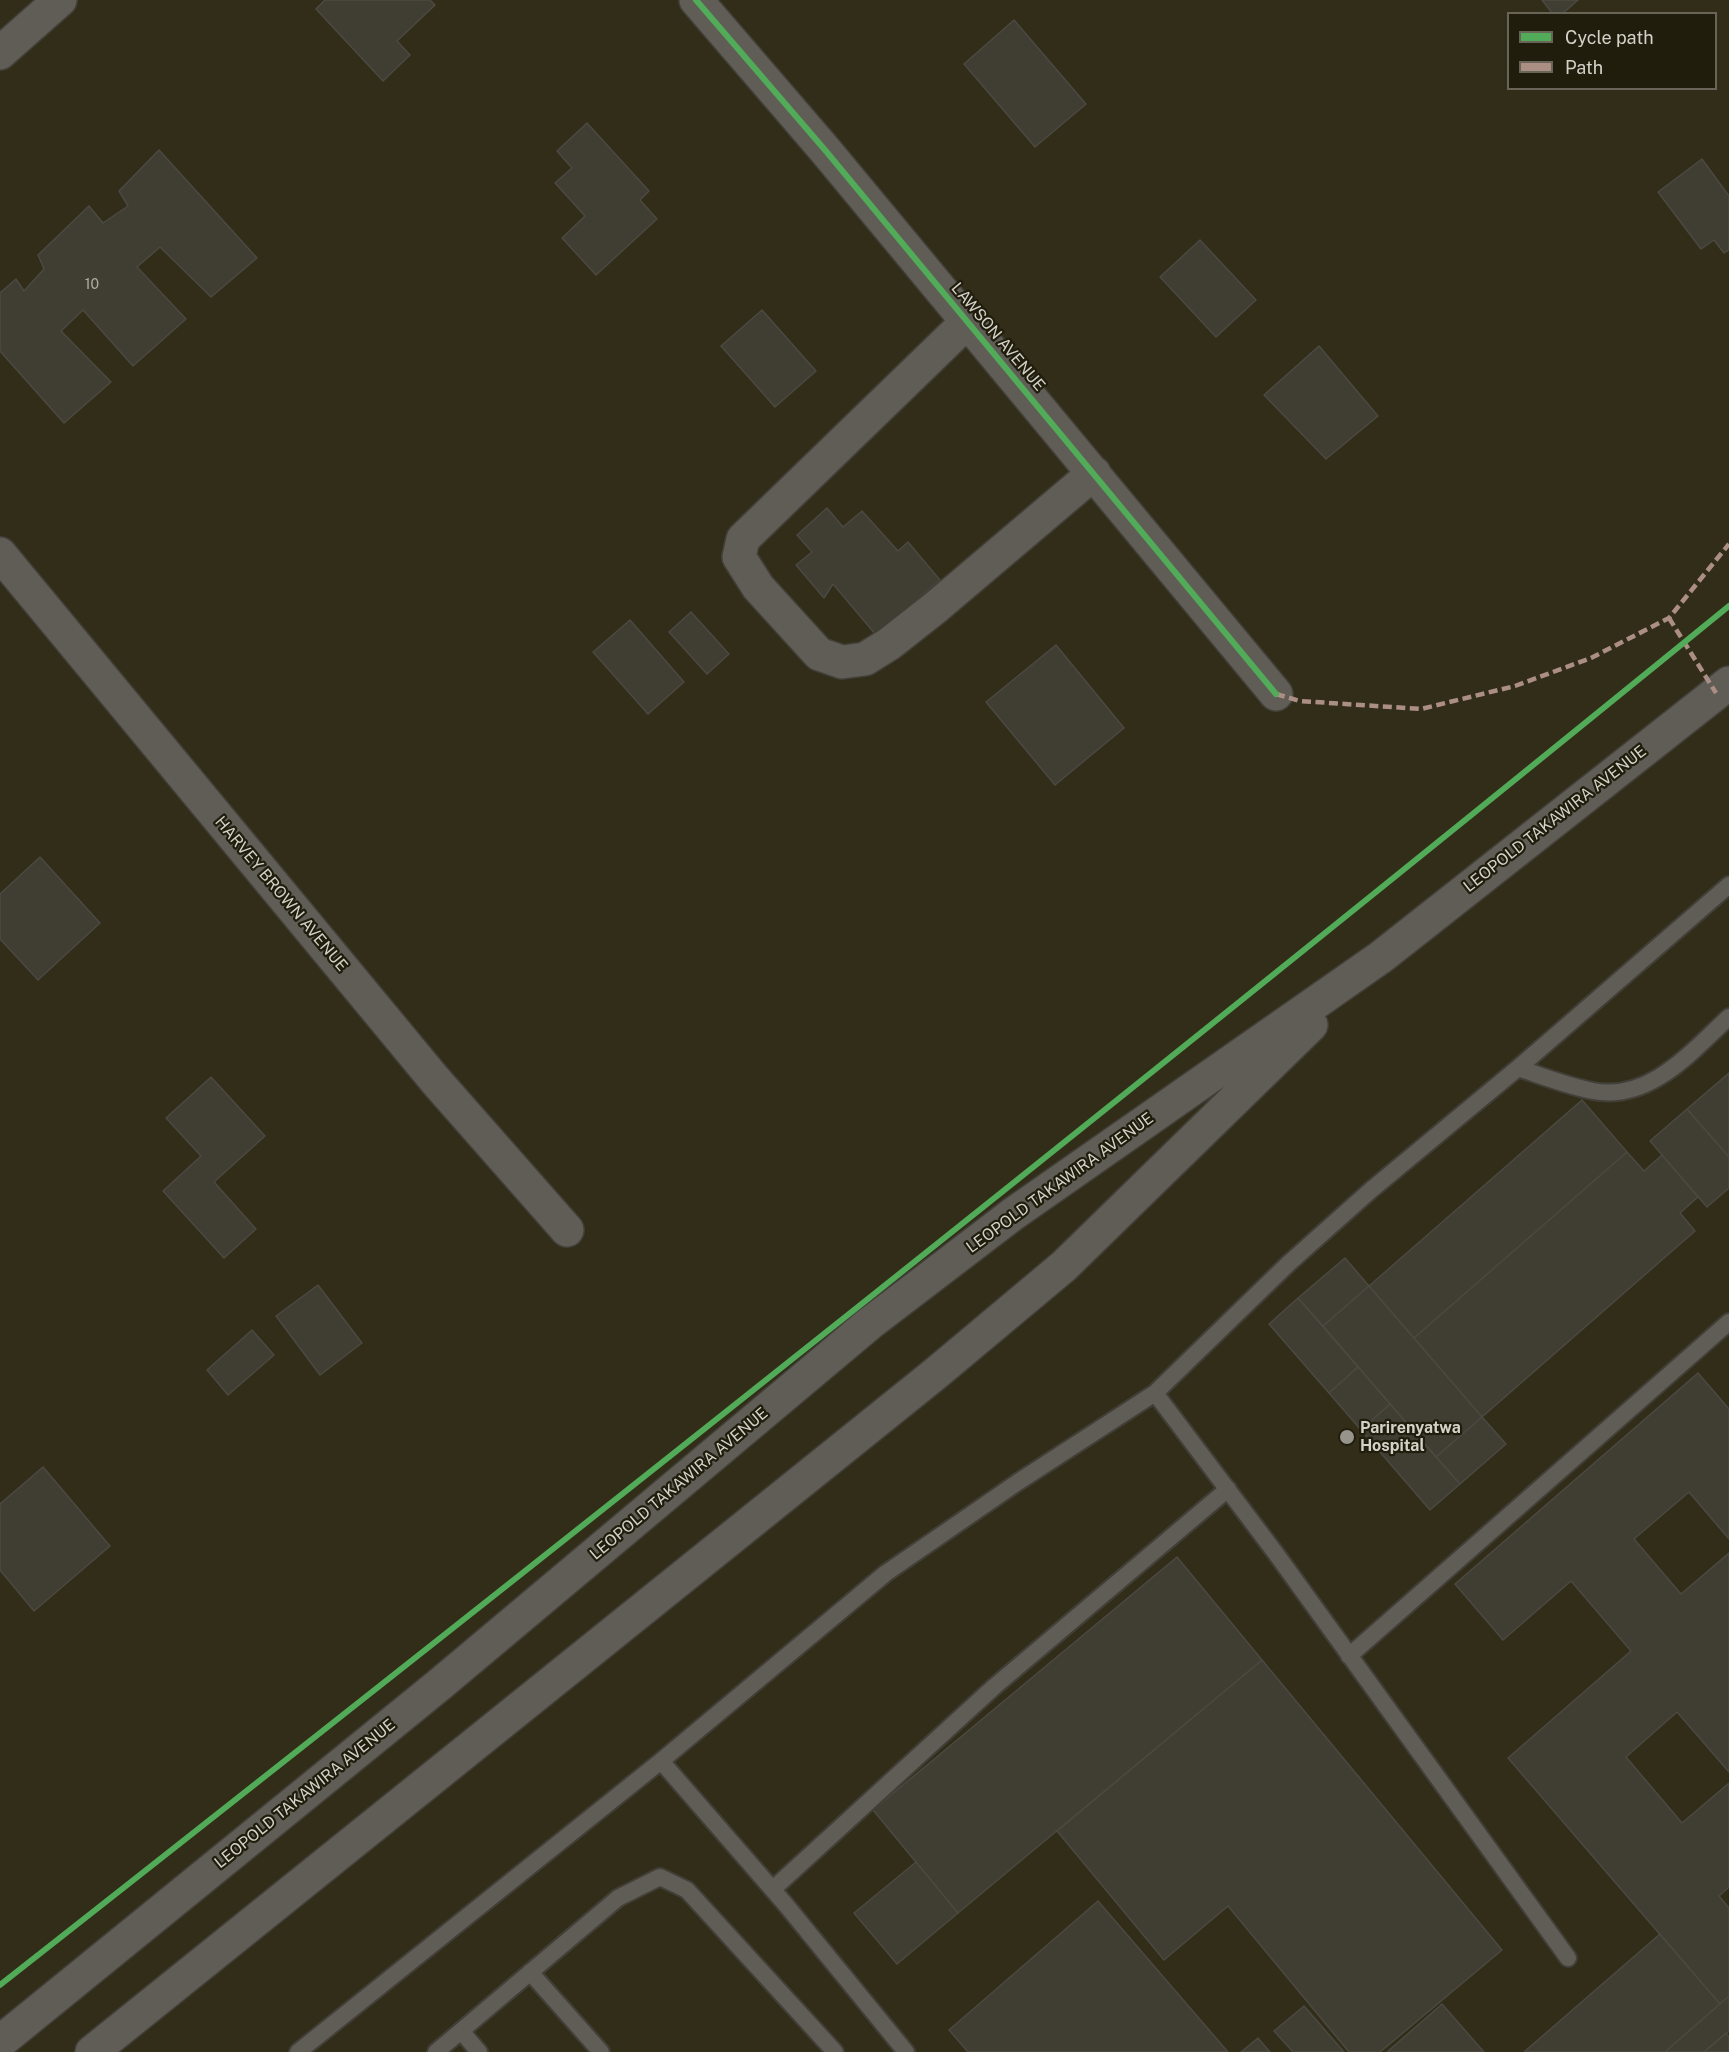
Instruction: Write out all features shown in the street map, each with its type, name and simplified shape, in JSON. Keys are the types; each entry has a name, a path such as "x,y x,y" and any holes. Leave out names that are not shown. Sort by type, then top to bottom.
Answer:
{"main road":[{"path":"0,53 60,0"},
{"name":"LAWSON AVENUE","path":"696,0 968,321 1275,694"},
{"path":"968,321 743,539 739,557 758,587 819,654 842,662 865,659 889,644 936,607 1094,473"},
{"name":"HARVEY BROWN AVENUE","path":"0,554 435,1080 567,1230"},
{"name":"LEOPOLD TAKAWIRA AVENUE","path":"0,2042 439,1685 869,1324 1013,1214 1381,957 1729,683"},
{"name":"LEOPOLD TAKAWIRA AVENUE","path":"92,2052 935,1374 1064,1266 1381,957"}],"lane":[{"path":"298,2052 661,1761 886,1573 1018,1482 1155,1393 1288,1264 1371,1190 1518,1068 1729,885"},
{"path":"1518,1068 1595,1091 1623,1090 1649,1084 1671,1071 1729,1017"},
{"path":"1349,1656 1729,1322"},
{"path":"1155,1393 1228,1489 1568,1958"},
{"path":"773,1889 995,1686 1228,1489"},
{"path":"661,1761 773,1889 906,2052"},
{"path":"436,2052 618,1898 660,1877 687,1890 835,2052"},
{"path":"530,1972 601,2052"},
{"path":"461,2031 479,2052"}],"shaded area":[{"path":"0,0 1729,0 1729,2052 0,2052"}],"building":[{"path":"325,0 430,0 435,5 397,41 410,55 383,81 316,9"},
{"path":"1542,0 1578,0 1564,12 1551,12"},
{"path":"1014,20 1086,104 1035,147 964,64"},
{"path":"587,123 649,191 640,200 657,219 596,275 562,238 585,216 555,183 572,168 557,151"},
{"path":"159,150 257,258 211,297 160,247 137,267 186,319 133,366 83,310 61,331 111,382 64,423 0,351 0,293 16,279 24,291 44,269 38,255 89,206 103,223 128,206 119,191"},
{"path":"1702,159 1729,196 1729,250 1724,253 1714,240 1701,249 1658,192"},
{"path":"1200,240 1256,300 1216,337 1160,277"},
{"path":"762,310 816,371 775,407 721,346"},
{"path":"1319,346 1378,416 1326,459 1264,395"},
{"path":"827,508 843,527 862,511 898,551 908,542 940,580 876,635 833,584 824,598 796,565 812,552 797,535"},
{"path":"691,612 729,654 707,674 669,632"},
{"path":"630,620 684,682 648,714 593,652"},
{"path":"1056,645 1124,728 1055,785 986,702"},
{"path":"40,857 100,923 38,980 0,939 0,894"},
{"path":"1729,1073 1729,1157 1687,1109"},
{"path":"211,1077 265,1136 214,1182 256,1229 224,1258 163,1191 201,1156 166,1118"},
{"path":"1582,1100 1627,1152 1414,1338 1369,1286"},
{"path":"1687,1109 1729,1157 1729,1188 1707,1207 1650,1141"},
{"path":"1627,1152 1644,1171 1662,1155 1698,1197 1680,1213 1695,1231 1482,1417 1414,1338"},
{"path":"1345,1258 1369,1286 1323,1326 1298,1298"},
{"path":"318,1285 362,1343 320,1375 276,1316"},
{"path":"1369,1286 1482,1417 1436,1457 1323,1326"},
{"path":"1298,1298 1358,1367 1329,1393 1269,1324"},
{"path":"252,1330 274,1355 228,1395 207,1370"},
{"path":"1358,1367 1390,1404 1361,1430 1329,1393"},
{"path":"1698,1373 1729,1409 1729,1539 1689,1492 1634,1539 1681,1594 1729,1553 1729,1772 1677,1712 1626,1757 1682,1823 1729,1783 1729,1887 1719,1896 1729,1908 1729,1996 1720,2004 1508,1758 1631,1651 1571,1581 1503,1640 1455,1584"},
{"path":"1390,1404 1460,1484 1430,1510 1361,1430"},
{"path":"1482,1417 1506,1444 1460,1484 1436,1457"},
{"path":"43,1467 110,1546 34,1611 0,1570 0,1504"},
{"path":"1177,1557 1262,1660 958,1913 873,1810"},
{"path":"1262,1660 1502,1950 1380,2052 1349,2052 1228,1906 1164,1960 1057,1831"},
{"path":"916,1862 958,1913 897,1964 854,1913"},
{"path":"1098,1901 1228,2052 968,2052 949,2030"},
{"path":"1660,1934 1720,2004 1665,2052 1524,2052"},
{"path":"1729,1996 1729,2031 1704,2052 1665,2052"},
{"path":"1442,2004 1484,2052 1387,2052"},
{"path":"1304,2006 1344,2052 1293,2052 1274,2031"},
{"path":"1726,2033 1729,2037 1729,2052 1704,2052"},
{"path":"1258,2038 1270,2052 1241,2052"}],"marked path":[{"path":"1276,694 1300,701 1421,709 1515,686 1591,658 1669,618 1729,544"},
{"path":"1669,618 1716,693"}],"cycle path":[{"path":"696,0 825,150 1276,694"},
{"path":"0,1985 868,1299 1729,606"}],"place":[{"name":"Parirenyatwa Hospital","path":"1347,1437"}]}
